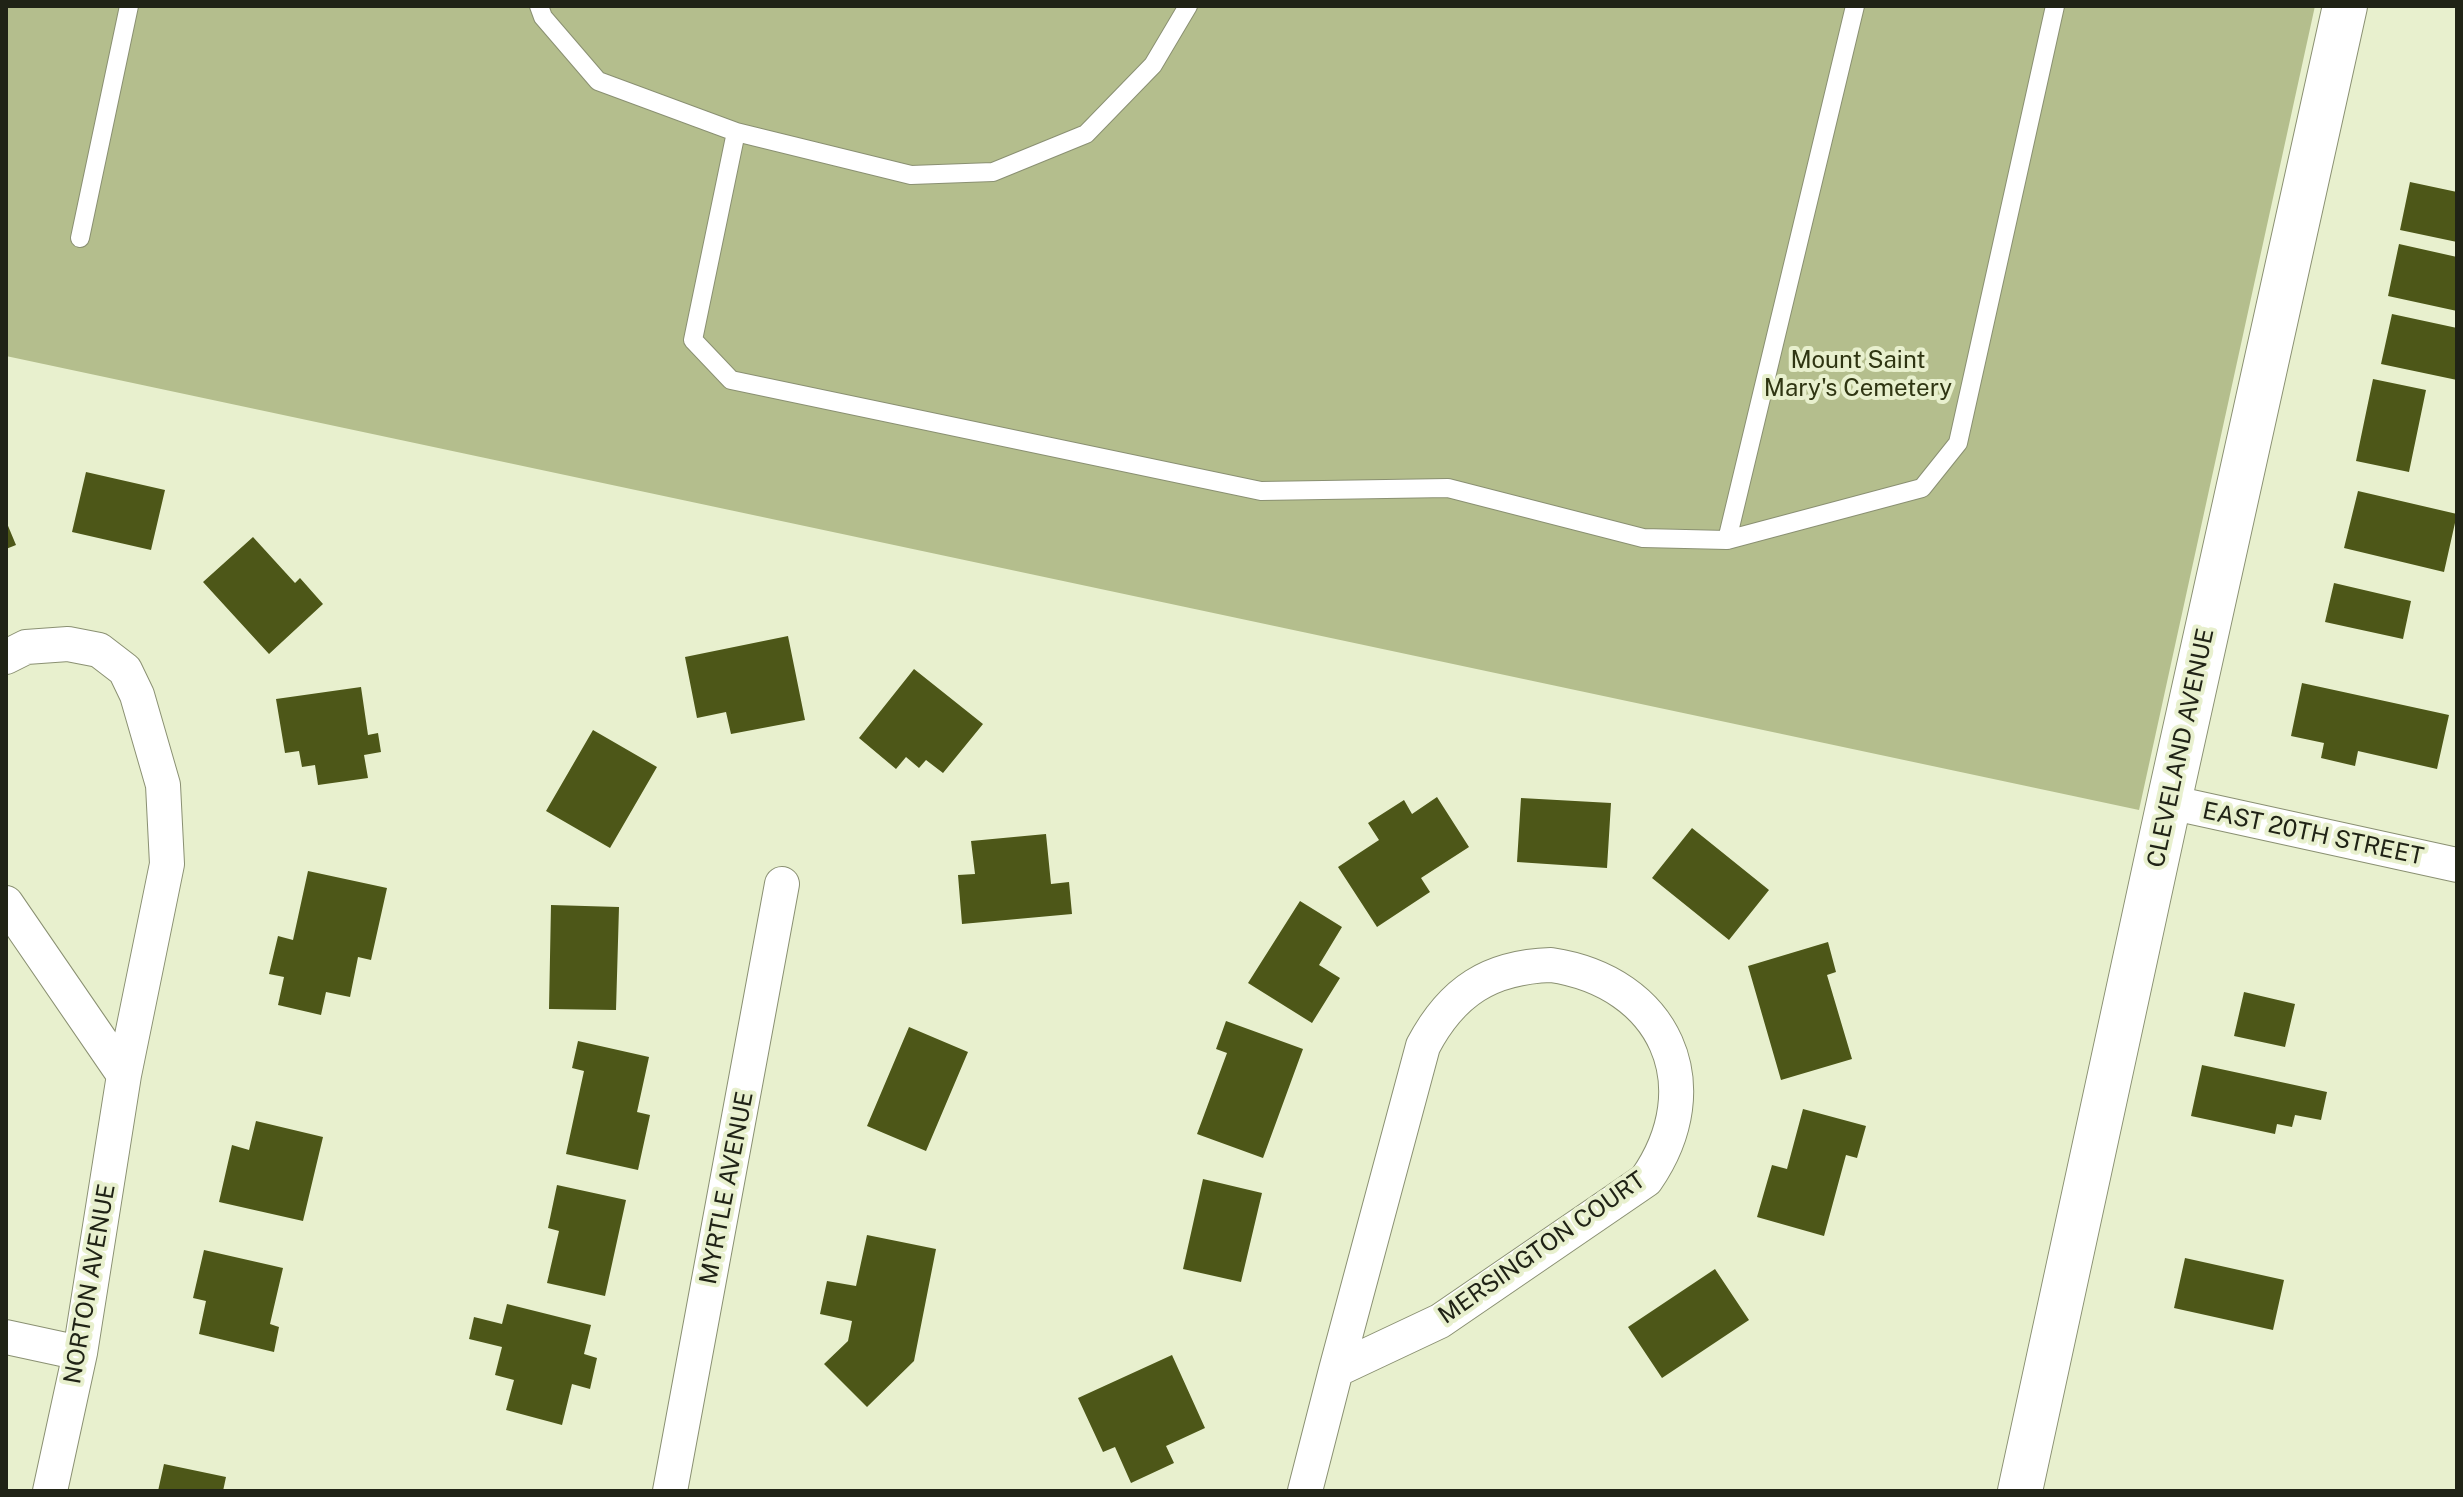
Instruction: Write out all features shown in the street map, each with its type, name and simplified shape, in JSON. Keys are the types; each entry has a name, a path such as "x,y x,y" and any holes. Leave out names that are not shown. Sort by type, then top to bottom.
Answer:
{"main road":[{"name":"CLEVELAND AVENUE","path":"2020,1491 2345,6"}],"street":[{"name":"NORTON AVENUE","path":"6,657 26,647 68,644 99,650 125,670 137,695 163,785 167,864 124,1075 80,1353 50,1491"},
{"name":"EAST 20TH STREET","path":"2169,802 2457,865"},
{"name":"MYRTLE AVENUE","path":"676,1490 782,884"},
{"path":"6,903 124,1075"},
{"name":"MERSINGTON COURT","path":"1305,1491 1336,1370 1419,1059 1436,1022 1453,1001 1475,985 1499,973 1524,966 1551,965 1578,969 1603,978 1627,992 1661,1032 1671,1056 1676,1082 1677,1109 1671,1135 1661,1159 1646,1180 1440,1321 1336,1370"},
{"path":"6,1337 80,1353"}],"lane":[{"path":"80,238 129,6"},
{"path":"539,6 543,17 598,81 736,132 911,175 993,172 1086,134 1153,65 1188,6"},
{"path":"1727,540 1855,6"},
{"path":"736,132 693,340 731,380 1261,491 1448,488 1643,538 1727,540 1922,488 1958,443 2055,6"}],"green space":[{"name":"Mount Saint Mary's Cemetery","path":"6,6 2315,6 2139,810 6,356"}],"building":[{"path":"2410,182 2457,192 2457,242 2400,230"},
{"path":"2399,244 2457,257 2457,311 2388,296"},
{"path":"2392,314 2457,328 2457,380 2381,364"},
{"path":"2373,379 2426,390 2409,472 2356,461"},
{"path":"86,472 165,490 151,550 72,532"},
{"path":"2358,491 2457,514 2444,572 2344,548"},
{"path":"6,521 16,545 6,549"},
{"path":"253,537 295,583 300,578 323,604 269,654 203,582"},
{"path":"2334,583 2411,601 2403,639 2325,622"},
{"path":"788,636 805,720 731,734 726,712 697,718 685,657"},
{"path":"914,669 983,724 943,773 926,760 919,768 906,757 896,769 859,738"},
{"path":"2302,683 2449,715 2437,769 2358,751 2355,766 2321,758 2324,743 2291,736"},
{"path":"361,687 368,735 378,733 381,752 364,755 368,778 318,785 315,765 302,767 299,751 285,753 276,699"},
{"path":"593,730 657,767 610,848 546,811"},
{"path":"1437,797 1469,847 1421,878 1430,892 1377,927 1338,867 1379,840 1368,823 1404,800 1412,814"},
{"path":"1521,798 1611,803 1607,868 1517,862"},
{"path":"1692,828 1769,890 1729,940 1652,878"},
{"path":"1046,834 1051,884 1069,882 1072,914 962,924 958,875 975,874 971,841"},
{"path":"308,871 387,888 371,960 358,957 350,997 326,992 321,1015 278,1005 284,977 269,974 278,936 293,940"},
{"path":"1300,901 1342,927 1319,965 1340,978 1312,1023 1248,983"},
{"path":"551,905 619,907 616,1010 549,1009"},
{"path":"1828,942 1836,972 1827,975 1852,1059 1781,1080 1748,966"},
{"path":"2244,992 2295,1004 2285,1047 2234,1036"},
{"path":"1226,1021 1303,1049 1263,1158 1197,1134 1227,1053 1216,1049"},
{"path":"909,1027 968,1052 926,1151 867,1126"},
{"path":"578,1041 649,1057 637,1112 650,1115 638,1170 566,1154 584,1071 572,1068"},
{"path":"2202,1065 2327,1092 2321,1120 2295,1115 2292,1127 2277,1124 2275,1134 2191,1116"},
{"path":"1803,1109 1866,1126 1857,1158 1846,1155 1824,1236 1757,1217 1772,1165 1787,1169"},
{"path":"256,1121 323,1137 303,1221 219,1202 232,1145 249,1150"},
{"path":"1203,1179 1262,1193 1241,1282 1183,1269"},
{"path":"557,1185 626,1200 605,1296 547,1283 559,1231 548,1228"},
{"path":"867,1235 936,1249 914,1361 867,1407 824,1364 848,1341 852,1321 820,1314 827,1281 856,1286"},
{"path":"204,1250 283,1268 270,1324 279,1327 274,1352 199,1334 206,1301 193,1298"},
{"path":"2185,1258 2284,1280 2273,1330 2174,1308"},
{"path":"1715,1269 1749,1320 1662,1378 1628,1327"},
{"path":"507,1304 591,1325 584,1354 597,1358 590,1389 572,1384 562,1425 506,1410 514,1380 495,1375 502,1347 469,1339 474,1317 502,1324"},
{"path":"1172,1355 1205,1428 1166,1446 1174,1463 1131,1483 1115,1447 1103,1452 1078,1398"},
{"path":"164,1464 226,1477 223,1491 158,1491"}]}
